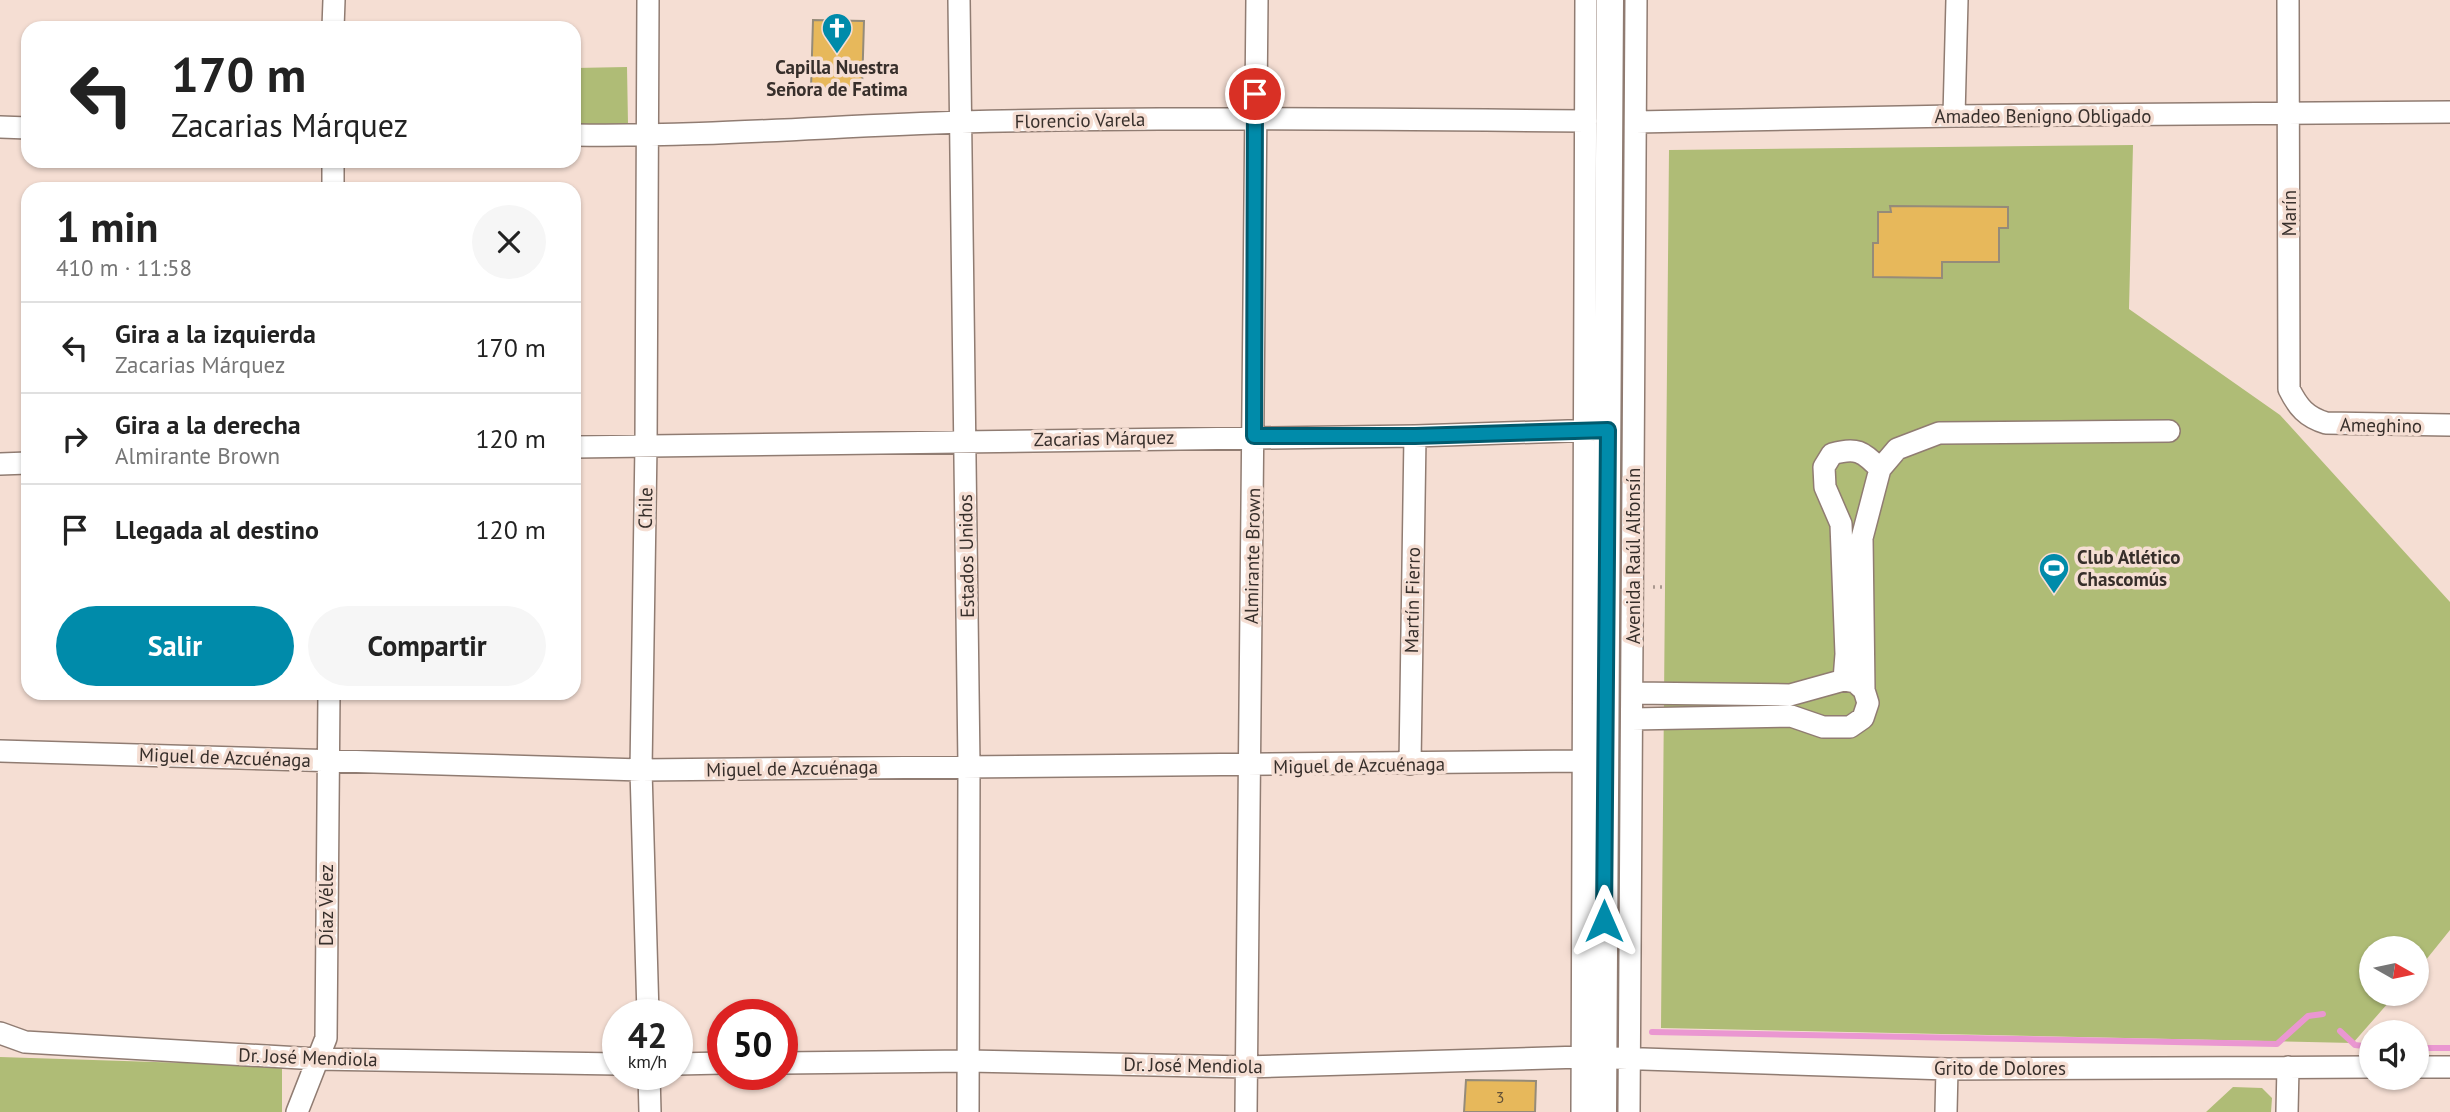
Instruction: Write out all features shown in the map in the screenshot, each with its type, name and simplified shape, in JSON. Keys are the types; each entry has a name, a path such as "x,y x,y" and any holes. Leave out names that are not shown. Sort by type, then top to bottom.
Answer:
{"main road":[{"name":"Avenida Raúl Alfonsín","path":"1603,1112 1593,1057 1609,430 1610,0"}],"street":[{"path":"333,21 334,0"},
{"name":"Chile","path":"648,0 641,770 648,999"},
{"name":"Estados Unidos","path":"959,0 970,766 968,1112"},
{"name":"Almirante Brown","path":"1246,1112 1257,0"},
{"name":"Avenida Raúl Alfonsín","path":"1586,0 1586,121 1609,430 1633,693 1629,1112"},
{"name":"Avenida Raúl Alfonsín","path":"1582,1112 1593,1057 1584,761 1636,122 1636,0"},
{"path":"1954,116 1957,0"},
{"name":"Marín","path":"2288,0 2289,389 2298,407 2312,418"},
{"name":"Amadeo Benigno Obligado","path":"1636,122 2450,112"},
{"name":"Florencio Varela","path":"581,135 648,136 960,122 1255,117 1586,121"},
{"path":"0,127 21,128"},
{"name":"Ameghino","path":"2312,418 2342,425 2450,425"},
{"name":"Zacarias Márquez","path":"581,447 1415,436 1609,430"},
{"path":"1632,719 1791,716 1823,727 1850,727 1863,718 1868,703 1864,690 1861,538 1880,469 1897,449 1939,433 2169,431"},
{"name":"Martín Fierro","path":"1410,764 1415,436"},
{"path":"1844,680 1846,654 1841,524 1825,487 1824,467 1832,454 1850,449 1864,452 1880,469"},
{"path":"0,464 21,463"},
{"path":"1633,693 1790,695 1844,680 1855,682 1864,690"},
{"name":"Díaz Vélez","path":"297,1112 326,1038 329,700"},
{"name":"Miguel de Azcuénaga","path":"0,751 641,770 970,766 1248,767 1584,761"},
{"name":"Dr. José Mendiola","path":"0,1033 25,1042 317,1059 602,1064"},
{"name":"Dr. José Mendiola","path":"798,1063 968,1061 1246,1067 1593,1057 1630,1059"},
{"name":"Grito de Dolores","path":"1630,1059 1947,1069 2359,1067"},
{"path":"2287,1112 2288,1067"},
{"path":"2429,1067 2450,1067"},
{"path":"1946,1112 1947,1069"},
{"path":"649,1090 650,1112"}],"green space":[{"path":"627,67 628,124 617,133 581,133 581,68"},
{"name":"Club Atlético Chascomús","path":"2133,145 2129,309 2280,415 2450,602 2450,930 2429,956 2429,936 2359,936 2359,1006 2385,1006 2373,1020 2359,1020 2359,1036 2353,1043 1661,1028 1669,150"},
{"path":"0,1057 282,1066 282,1112 0,1112"},
{"path":"2233,1087 2262,1088 2272,1098 2271,1112 2206,1112"}],"building":[{"name":"Capilla Nuestra Señora de Fatima","path":"813,20 864,21 862,89 811,88"},
{"path":"1890,206 2008,207 2008,228 1999,228 1999,262 1942,262 1942,278 1873,277 1873,243 1878,243 1878,212 1891,212"},
{"path":"1466,1080 1536,1081 1535,1112 1464,1112"}],"waterway":[{"path":"1652,1032 2277,1044 2308,1016 2323,1014"},
{"path":"2340,1031 2359,1046"},
{"path":"2429,1048 2450,1048"}],"place":[{"name":"Capilla Nuestra Señora de Fatima","path":"837,55"},
{"name":"Club Atlético Chascomús","path":"2054,595"}],"route":[{"path":"1255,94 1254,436 1415,436 1608,430 1604,921"}]}
